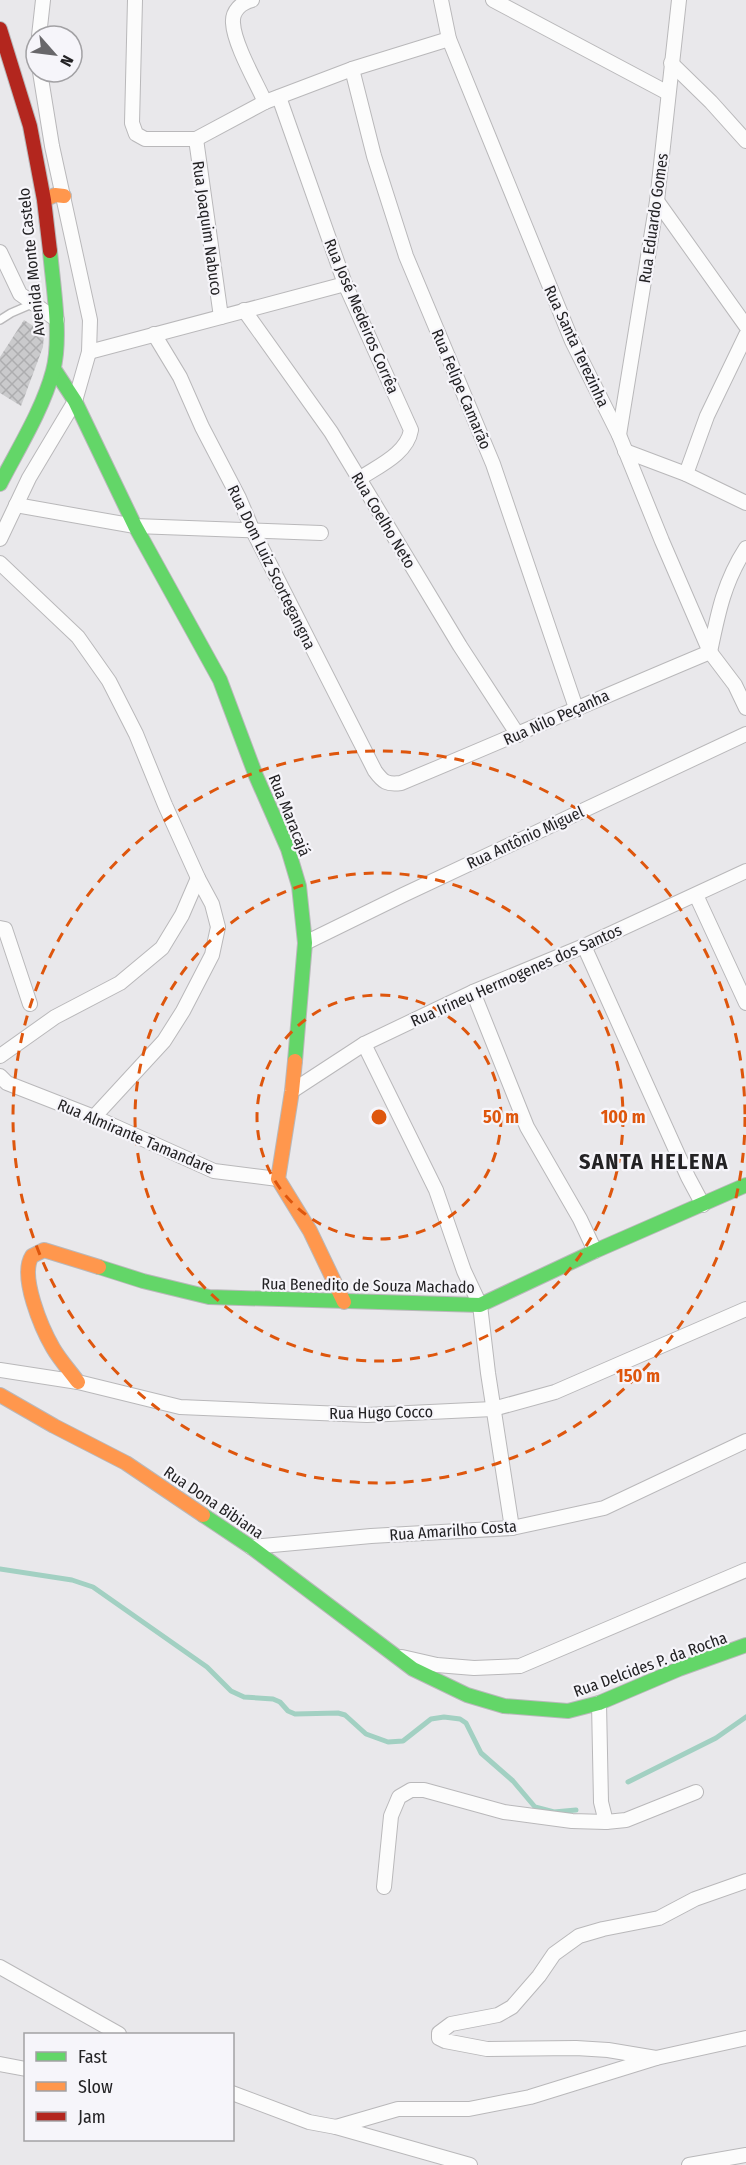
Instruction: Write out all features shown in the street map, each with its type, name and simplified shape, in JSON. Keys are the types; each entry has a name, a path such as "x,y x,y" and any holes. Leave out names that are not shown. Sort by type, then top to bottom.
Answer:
{"street":[{"path":"40,24 43,0"},
{"path":"135,0 132,123 136,134 145,139 195,140 265,102 352,69 449,39"},
{"name":"Rua Santa Terezinha","path":"441,0 449,39 572,341 619,435 710,652 741,683 746,708"},
{"path":"493,0 668,93"},
{"name":"Rua Eduardo Gomes","path":"619,435 657,201 679,0"},
{"path":"247,1 235,11 232,22 265,102"},
{"name":"Avenida Monte Castelo","path":"0,29 30,126 43,196 57,320 54,369 46,393 0,484"},
{"path":"671,63 711,102 746,141"},
{"name":"Rua Felipe Camarão","path":"352,69 374,156 406,256 493,464 576,708"},
{"path":"0,538 30,478 75,401 89,352 90,320 52,146 42,84"},
{"name":"Rua José Medeiros Corrêa","path":"279,97 345,284 411,430 409,441 402,450 360,479"},
{"name":"Rua Joaquim Nabuco","path":"195,140 220,316"},
{"path":"52,146 43,196 63,196"},
{"path":"657,201 746,326"},
{"path":"0,252 20,294 57,320"},
{"name":"Rua Joaquim Nabuco","path":"89,352 345,284"},
{"name":"Rua Coelho Neto","path":"244,310 331,432 460,646 518,735"},
{"name":"Rua Dom Luiz Scortegangna","path":"154,334 180,377 253,531 375,771 383,782 389,785 401,783"},
{"path":"686,474 707,416 746,335"},
{"name":"Rua Maracajá","path":"54,369 75,401 135,526 220,680 256,776 288,849 299,886 305,943 292,1090 278,1179"},
{"path":"625,451 686,474 746,502"},
{"path":"16,505 135,526 321,533"},
{"path":"710,652 720,603 733,568 746,548"},
{"path":"0,563 78,637 109,681 136,734 198,878 212,904 218,927 212,955 183,1011 164,1041 94,1117"},
{"name":"Rua Nilo Peçanha","path":"401,783 710,652"},
{"name":"Rua Antônio Miguel","path":"305,943 746,734"},
{"name":"Rua Irineu Hermogenes dos Santos","path":"292,1090 364,1044 473,992 585,946 746,871"},
{"path":"0,1056 55,1017 120,983 162,948 182,915 198,878"},
{"path":"696,895 746,1003"},
{"path":"2,925 30,1004"},
{"path":"585,946 688,1177 704,1205"},
{"path":"473,992 527,1127 580,1219 595,1251"},
{"path":"364,1044 436,1190 464,1271 480,1305 493,1409 512,1528"},
{"name":"Rua Almirante Tamandare","path":"0,1076 7,1083 94,1117 214,1171 278,1179"},
{"path":"278,1179 310,1231 344,1302"},
{"name":"Rua Benedito de Souza Machado","path":"78,1382 51,1345 34,1302 27,1267 34,1253 44,1250 143,1281 209,1297 480,1305 595,1251 746,1185"},
{"name":"Rua Hugo Cocco","path":"0,1370 78,1382 180,1407 367,1415 493,1409 555,1392 746,1309"},
{"name":"Rua Dona Bibiana","path":"0,1395 126,1463 251,1547 397,1656"},
{"name":"Rua Amarilho Costa","path":"251,1547 371,1536 512,1528 604,1508 746,1441"},
{"path":"397,1656 437,1665 474,1668 520,1666 746,1570"},
{"name":"Rua Delcides P. da Rocha","path":"397,1656 413,1669 467,1695 504,1706 568,1711 598,1703 679,1669 746,1645"},
{"path":"598,1703 601,1802 606,1822"},
{"path":"384,1887 391,1816 399,1797 411,1790 424,1790 504,1812 572,1821 606,1822 626,1820 696,1792"},
{"path":"656,2058 597,2049 487,2049 445,2041 439,2038 439,2033 451,2024 498,2015 512,2007 555,1954 579,1936 659,1918 695,1899 746,1881"},
{"path":"0,1967 117,2033"},
{"path":"336,2127 398,2109 469,2109 530,2097 656,2058 746,2038"},
{"path":"0,2064 24,2069"},
{"path":"234,2094 309,2122 336,2127 470,2165"},
{"path":"689,2165 746,2155"}],"lane":[{"path":"0,320 32,304"}],"building":[{"path":"24,320 44,333 43,347 21,406 0,393 0,357"}],"waterway":[{"path":"0,1569 72,1580 93,1587 207,1667 231,1691 244,1697 273,1699 295,1714 338,1713 345,1715 366,1734 388,1742 403,1741 431,1719 444,1717 460,1719 466,1723 481,1753 513,1781 535,1807 554,1812 576,1810"},
{"path":"628,1782 716,1738 746,1717"}],"traffic: fast":[{"path":"0,484 37,414 49,385 56,358 57,327 50,251"},
{"path":"54,369 75,401 135,526 220,680 256,776 288,849 299,886 305,943 295,1061"},
{"path":"99,1267 143,1281 209,1297 480,1305 595,1251 746,1185"},
{"path":"203,1515 251,1547 413,1669 467,1695 504,1706 568,1711 599,1703 679,1669 746,1645"}],"traffic: slow":[{"path":"44,200 55,195 64,196"},
{"path":"295,1061 278,1179 310,1231 344,1302"},
{"path":"78,1382 56,1352 43,1328 30,1289 29,1265 32,1256 44,1250 99,1267"},
{"path":"0,1395 126,1463 203,1515"}],"traffic: jam":[{"path":"0,29 30,126 44,200 50,251"}],"district":[{"name":"SANTA HELENA","path":"654,1161"}]}
